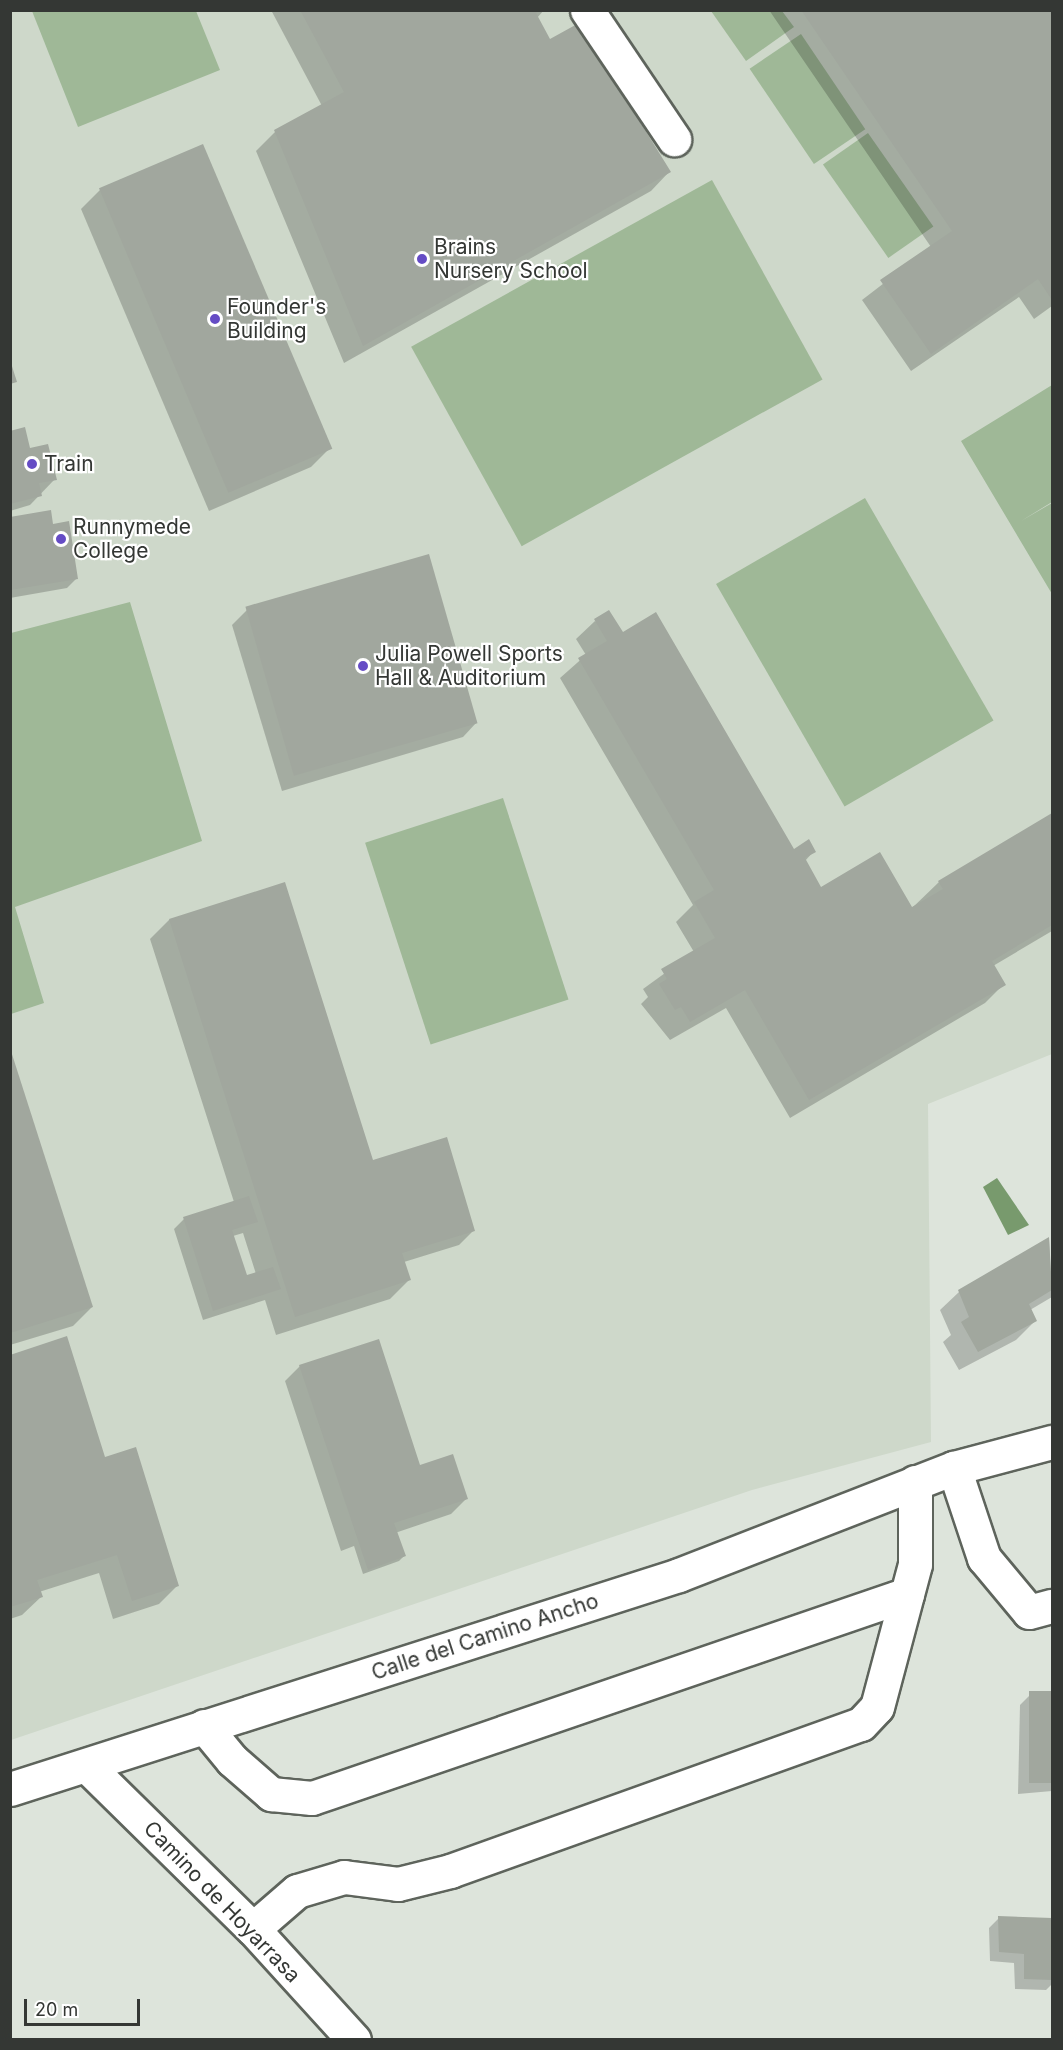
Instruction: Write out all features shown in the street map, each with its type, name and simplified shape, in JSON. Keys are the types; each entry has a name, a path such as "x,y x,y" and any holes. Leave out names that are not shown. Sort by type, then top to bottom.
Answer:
{"street":[{"path":"587,10 674,139"},
{"name":"Calle del Camino Ancho","path":"10,1789 88,1767 204,1726 679,1575 954,1468 1053,1442"},
{"path":"954,1468 984,1558 1029,1612 1053,1606"},
{"path":"253,1929 297,1891 344,1877 398,1884 450,1871 861,1724 877,1707 907,1594 919,1533 915,1482"},
{"path":"204,1726 232,1760 271,1794 312,1798 907,1594"},
{"name":"Camino de Hoyarrasa","path":"88,1767 253,1929 354,2040"}],"shaded area":[{"path":"11,11 1052,11 1052,1054 928,1104 931,1442 752,1490 11,1740"},
{"path":"32,11 196,11 220,70 78,127"},
{"path":"711,11 782,11 794,27 746,61"},
{"path":"801,34 865,129 814,164 750,69"},
{"path":"868,133 933,226 888,258 823,165"},
{"path":"712,180 823,379 522,546 411,347"},
{"path":"1052,385 1052,502 1021,521 1052,503 1052,594 961,441"},
{"path":"865,498 994,721 845,807 716,584"},
{"name":"Runnymede College","path":"130,602 202,841 15,907 44,1003 11,1014 11,633"},
{"path":"503,798 569,1000 431,1044 365,843"},
{"path":"997,1178 1029,1225 1008,1235 983,1187"}],"building":[{"name":"Brains Nursery School","path":"300,10 541,10 536,13 550,39 579,23 671,172 363,346 274,130 344,92"},
{"path":"801,10 1052,10 1052,300 1038,279 931,354 880,280 952,231"},
{"name":"Founder's Building","path":"203,144 332,449 228,493 99,188"},
{"path":"10,360 17,382 10,384"},
{"name":"Train","path":"25,427 30,448 48,444 57,480 39,483 42,496 10,504 10,431"},
{"path":"51,510 53,524 69,521 78,579 10,590 10,517"},
{"name":"Julia Powell Sports Hall & Auditorium","path":"429,554 478,723 294,776 245,607"},
{"path":"609,610 623,632 656,612 794,849 809,839 816,852 805,858 821,887 880,852 912,907 943,889 938,881 1052,813 1052,925 992,961 1006,985 809,1100 745,990 690,1022 681,1007 675,1010 659,984 667,979 661,969 715,938 694,902 714,890 578,658 607,641 594,619"},
{"path":"285,882 373,1160 447,1137 475,1231 402,1253 411,1280 295,1317 169,919"},
{"path":"10,1048 93,1307 10,1333"},
{"path":"249,1196 258,1222 232,1230 247,1275 273,1267 281,1289 213,1311 183,1217"},
{"path":"1049,1237 1052,1290 1029,1304 1037,1321 978,1352 961,1322 969,1317 958,1290"},
{"path":"67,1336 105,1457 136,1447 179,1586 132,1601 117,1555 37,1580 43,1597 10,1607 10,1355"},
{"path":"379,1339 420,1465 453,1454 468,1499 394,1523 406,1556 368,1570 299,1365"},
{"path":"1029,1691 1052,1691 1052,1783 1029,1783"},
{"path":"998,1916 1052,1918 1052,1980 1024,1979 1024,1954 999,1952"}],"place":[{"name":"Brains Nursery School","path":"422,259"},
{"name":"Founder's Building","path":"215,319"},
{"name":"Train","path":"32,464"},
{"name":"Runnymede College","path":"61,539"},
{"name":"Julia Powell Sports Hall & Auditorium","path":"363,666"}]}
